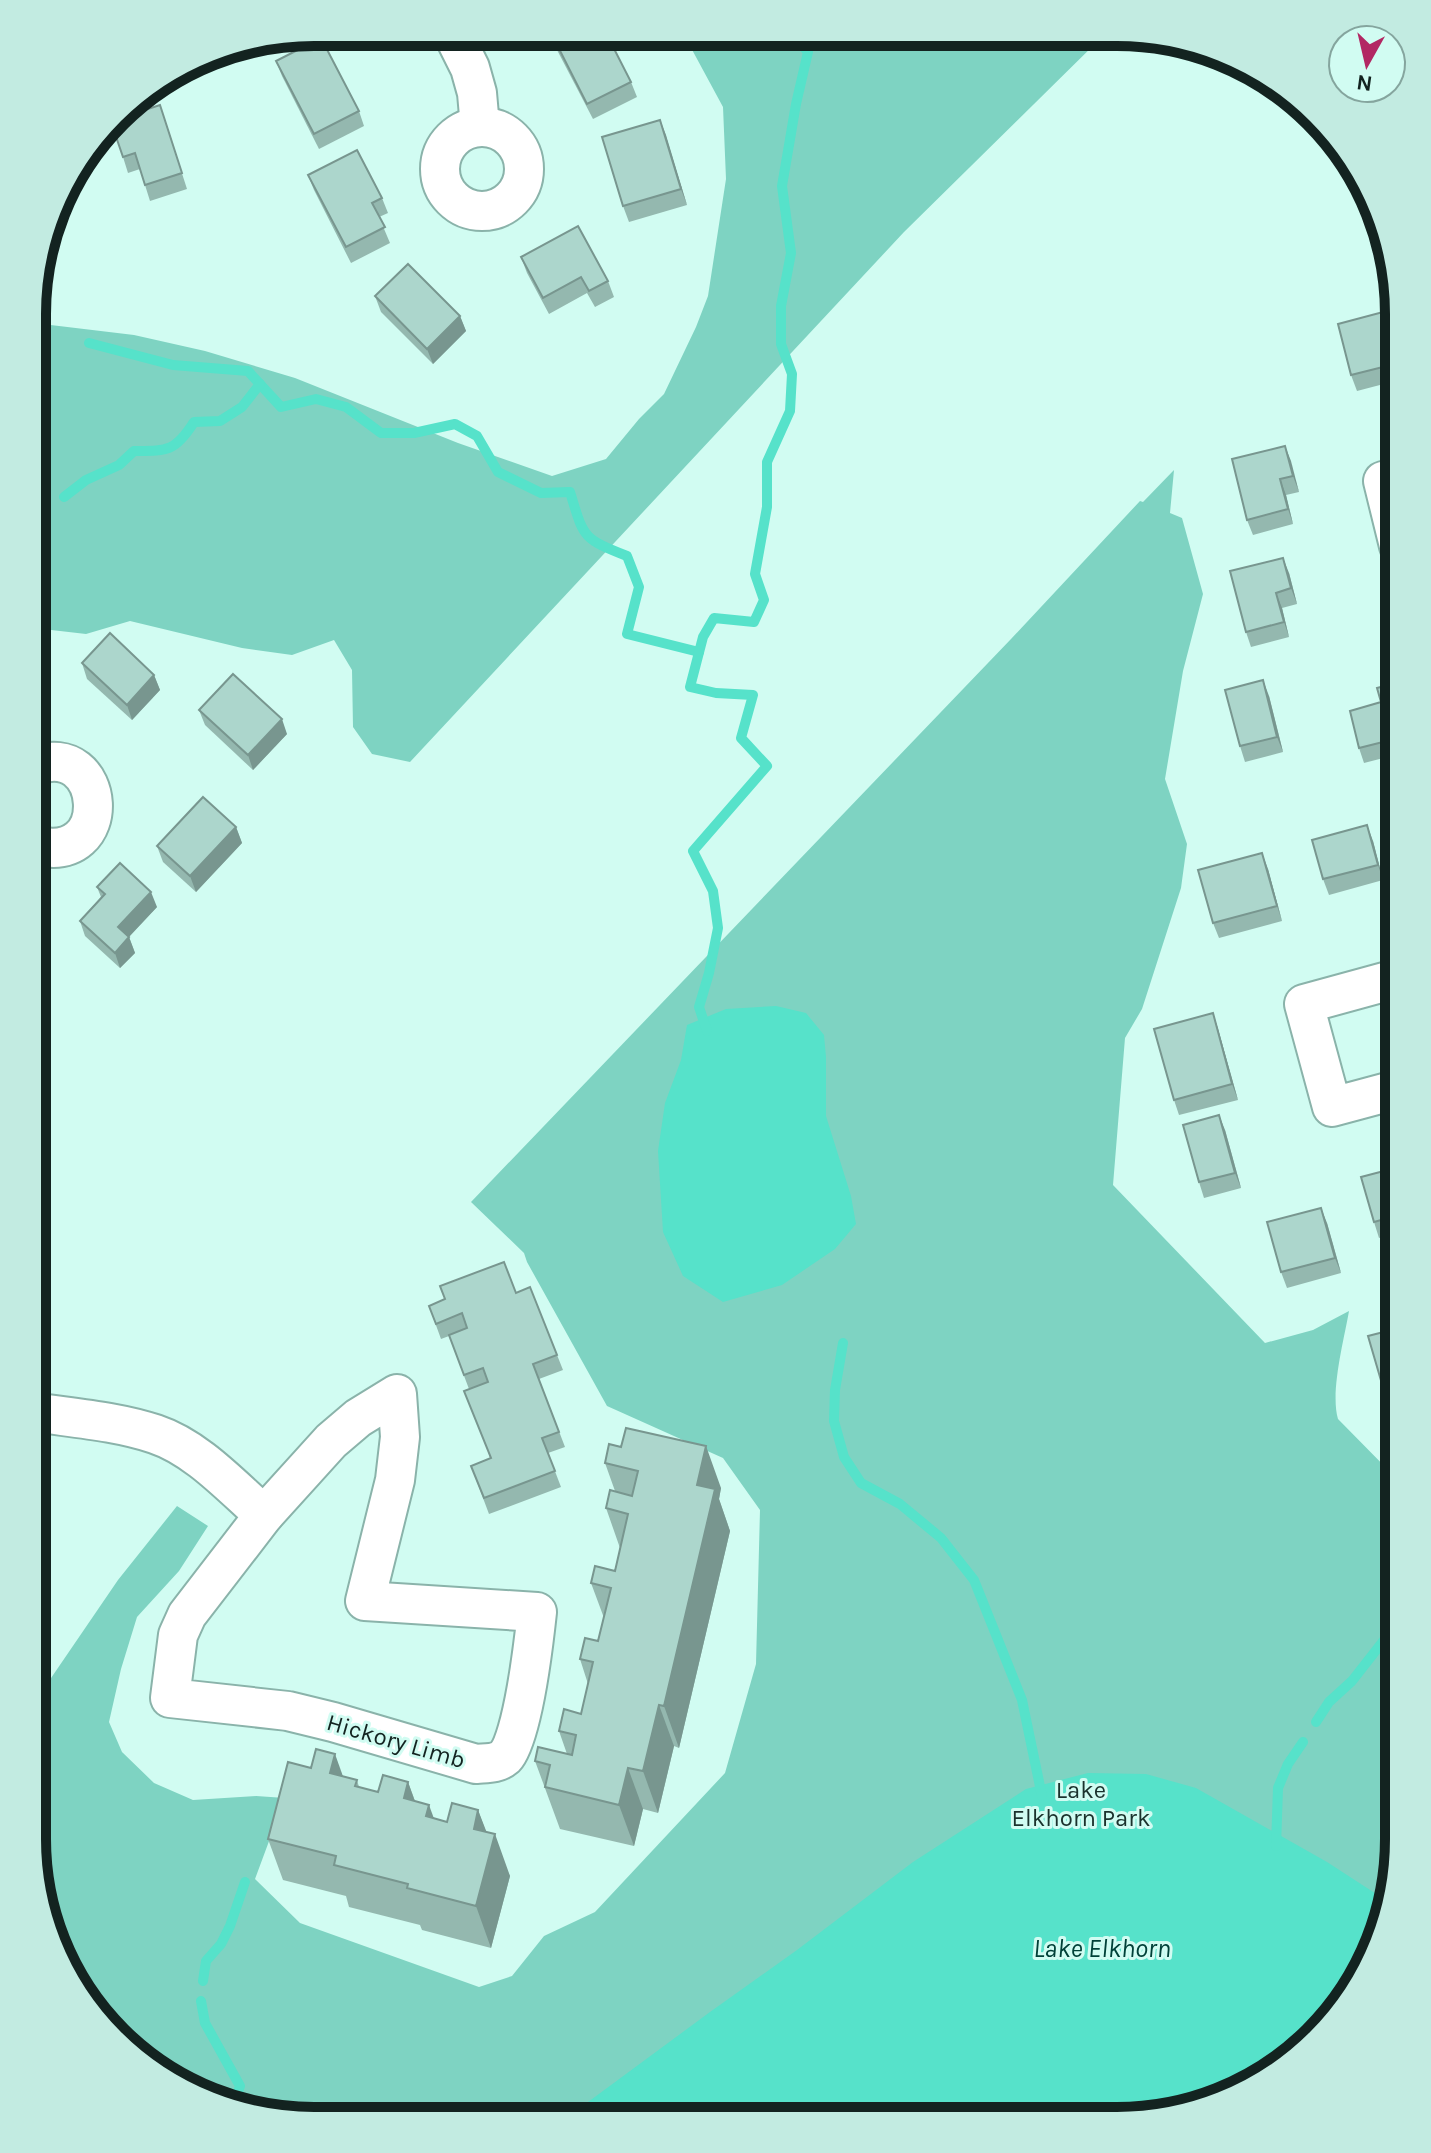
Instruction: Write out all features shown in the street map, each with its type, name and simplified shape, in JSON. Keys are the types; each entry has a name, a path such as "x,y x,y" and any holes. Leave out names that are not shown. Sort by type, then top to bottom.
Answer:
{"street":[{"path":"459,46 470,68 477,93 480,127"},
{"path":"46,764 55,762 71,766 84,776 95,804 92,820 83,835 63,847 46,848"},
{"path":"1384,1093 1332,1107 1304,1004 1385,988"},
{"name":"Hickory Limb","path":"397,1394 400,1437 395,1480 365,1601 537,1612 534,1648 515,1739 506,1756 497,1762 476,1764 288,1711 170,1698 178,1635 187,1615 264,1515 331,1441 358,1418 397,1394"},
{"path":"46,1414 157,1434 202,1461 264,1515"}],"green space":[{"path":"690,46 1093,46 904,232 410,762 372,754 353,727 352,670 334,640 292,655 242,648 130,621 86,634 46,629 46,324 134,335 205,351 295,378 458,443 552,476 606,459 664,394 708,296 726,179 723,107"},
{"name":"Lake Elkhorn Park","path":"1174,470 1170,513 1182,518 1203,594 1183,671 1165,779 1187,844 1181,888 1142,1009 1125,1038 1113,1185 1265,1343 1313,1330 1349,1311 1337,1381 1338,1419 1384,1466 1384,1857 1380,1891 1371,1925 1340,1988 1319,2016 1294,2041 1251,2071 1220,2087 1187,2098 1135,2106 314,2107 279,2105 244,2098 211,2087 180,2071 124,2029 101,2002 82,1973 60,1925 48,1874 46,1839 46,1678 49,1681 118,1580 177,1506 208,1526 179,1571 137,1617 109,1722 122,1752 154,1783 193,1800 256,1796 285,1798 255,1879 300,1923 479,1987 512,1976 544,1936 595,1912 725,1773 756,1664 760,1510 723,1458 607,1406 524,1253 471,1202 1140,501 1143,502"}],"water":[{"path":"776,1006 806,1013 824,1035 826,1116 851,1196 856,1224 835,1249 782,1285 723,1302 683,1276 663,1232 658,1151 665,1103 681,1060 687,1025 726,1009"},
{"name":"Lake Elkhorn","path":"1088,1773 1146,1774 1196,1788 1327,1862 1379,1896 1371,1925 1340,1988 1319,2016 1280,2052 1220,2087 1169,2102 1117,2107 581,2107 913,1862 1026,1789"}],"building":[{"path":"325,46 359,111 314,134 276,61 304,47"},
{"path":"558,46 613,46 631,82 587,104"},
{"path":"160,105 182,173 145,185 135,153 123,157 115,134 136,113"},
{"path":"660,120 681,189 623,206 602,137"},
{"path":"357,150 382,198 372,203 385,227 346,247 308,175"},
{"path":"578,226 608,281 589,291 581,277 543,298 521,257"},
{"path":"408,264 460,316 427,349 375,296"},
{"path":"1385,312 1385,367 1351,375 1338,324"},
{"path":"1285,446 1293,476 1280,479 1288,509 1247,520 1232,459"},
{"path":"1283,558 1291,588 1276,593 1284,622 1246,632 1230,571"},
{"path":"110,633 154,675 127,705 82,663"},
{"path":"233,674 282,719 248,755 199,710"},
{"path":"1263,680 1277,737 1240,746 1225,690"},
{"path":"1385,686 1385,742 1359,748 1350,711 1381,702 1377,688"},
{"path":"203,797 236,827 190,876 157,846"},
{"path":"1367,825 1378,865 1323,879 1312,840"},
{"path":"1262,853 1277,906 1213,923 1198,870"},
{"path":"120,863 151,892 118,927 129,937 115,953 80,921 105,894 97,887"},
{"path":"1213,1013 1232,1084 1174,1100 1154,1029"},
{"path":"1219,1115 1235,1173 1199,1182 1183,1125"},
{"path":"1384,1171 1384,1219 1374,1222 1361,1177"},
{"path":"1321,1208 1335,1258 1281,1272 1267,1222"},
{"path":"504,1262 516,1293 530,1287 557,1355 533,1364 559,1432 542,1438 555,1471 484,1498 471,1466 491,1458 464,1391 488,1382 483,1368 464,1375 449,1335 467,1328 462,1313 436,1324 429,1306 445,1299 440,1286"},
{"path":"1384,1332 1384,1392 1368,1336"},
{"path":"626,1428 706,1446 697,1485 715,1489 664,1706 659,1705 643,1771 628,1768 619,1805 545,1787 550,1765 535,1761 538,1747 572,1755 576,1735 559,1731 564,1709 581,1714 593,1662 580,1659 585,1638 598,1641 611,1588 591,1583 595,1566 615,1571 628,1514 606,1508 610,1490 632,1496 638,1471 605,1463 609,1444 621,1447"},
{"path":"316,1749 335,1754 330,1773 357,1780 355,1786 378,1792 383,1775 408,1782 404,1798 429,1805 426,1816 447,1822 452,1803 478,1810 474,1829 495,1834 476,1906 334,1865 336,1856 268,1839 288,1762 311,1768"}],"waterway":[{"path":"707,1031 699,1007 718,928 713,891 693,851 767,766 741,738 753,695 716,693 690,687 703,637 714,618 754,622 764,600 755,574 767,507 767,462 790,411 792,374 781,344 781,306 791,253 782,186 808,52 803,46"},
{"path":"89,343 173,365 248,371 281,407 316,399 346,407 381,433 414,433 455,424 477,436 498,472 541,493 570,492 586,534 601,545 627,556 639,587 627,634 699,652"},
{"path":"64,497 86,480 119,465 134,451 169,448 181,439 194,422 220,421 242,407 260,384"},
{"path":"843,1343 835,1390 834,1421 844,1457 861,1483 900,1504 941,1538 974,1580 1022,1700 1042,1796"},
{"path":"1316,1722 1329,1702 1352,1681 1384,1640"},
{"path":"1276,1846 1278,1788 1288,1764 1303,1742"},
{"path":"203,1981 206,1961 221,1944 230,1926 245,1882"},
{"path":"201,2001 205,2023 240,2086 237,2096"}]}
